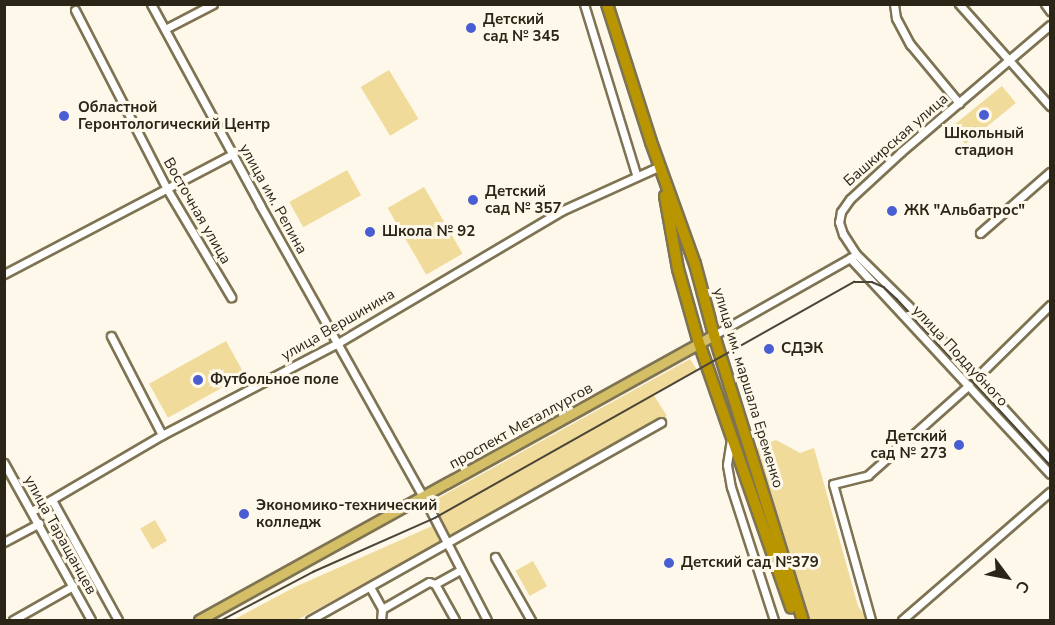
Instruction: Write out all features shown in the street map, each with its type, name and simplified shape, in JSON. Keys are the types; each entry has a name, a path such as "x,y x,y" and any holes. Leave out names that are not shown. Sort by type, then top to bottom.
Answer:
{"highway":[{"name":"улица им. маршала Еременко","path":"607,4 695,264 714,334 803,621"},
{"name":"улица им. маршала Еременко","path":"660,166 678,269 699,343 796,621"},
{"path":"678,269 689,263 695,264"},
{"path":"732,437 738,438 746,433"}],"main road":[{"name":"проспект Металлургов","path":"199,621 424,498 714,334"}],"street":[{"name":"улица им. Репина","path":"151,4 424,498 487,621"},
{"path":"165,30 213,4"},
{"path":"584,4 636,174"},
{"path":"894,4 896,18 910,44 958,103"},
{"path":"959,4 1050,106"},
{"path":"1045,4 1050,11"},
{"name":"Восточная улица","path":"75,10 167,189 231,297"},
{"name":"Башкирская улица","path":"895,293 853,256 839,222 844,205 901,152 1050,25"},
{"path":"4,273 233,154"},
{"name":"улица Вершинина","path":"32,511 162,435 338,343 561,211 636,174 660,166"},
{"path":"980,233 1050,172"},
{"name":"проспект Металлургов","path":"714,334 853,256"},
{"name":"улица Поддубного","path":"853,256 1050,474"},
{"name":"улица Поддубного","path":"895,293 1050,459"},
{"path":"975,378 1050,305"},
{"path":"111,336 162,435"},
{"path":"872,621 833,484 868,475 969,385"},
{"path":"310,621 536,494 542,487 661,422"},
{"path":"732,437 727,465 731,487 774,621"},
{"name":"улица Таращанцев","path":"4,463 91,621"},
{"path":"902,621 1050,492"},
{"name":"улица Таращанцев","path":"52,500 118,621"},
{"path":"4,542 39,523"},
{"path":"495,557 531,621"},
{"path":"435,584 460,570"},
{"path":"382,609 429,582 435,584 455,621"},
{"path":"13,621 73,586"},
{"path":"370,587 382,609 381,621"}],"shaded area":[{"path":"389,70 418,119 390,136 361,87"},
{"name":"Школьный стадион","path":"1002,86 1016,103 965,144 951,127"},
{"path":"347,170 361,195 303,227 289,202"},
{"path":"424,187 462,254 426,275 388,208"},
{"name":"Футбольное поле","path":"226,341 245,375 168,418 149,384"},
{"path":"690,359 697,370 653,394 667,416 450,538 431,502"},
{"path":"776,440 800,453 814,448 858,606 868,620 810,620 756,453 759,446"},
{"path":"155,520 167,541 152,549 140,528"},
{"path":"432,526 441,542 297,620 233,620 295,587"},
{"path":"533,561 547,586 530,596 516,571"}],"tram line":[{"path":"222,620 313,572 435,518 854,282 872,282 884,287 897,299 1050,465"}],"place":[{"name":"Детский сад № 345","path":"471,28"},
{"name":"Школьный стадион","path":"984,115"},
{"name":"Областной Геронтологический Центр","path":"64,116"},
{"name":"Детский сад № 357","path":"473,200"},
{"name":"ЖК \"Альбатрос\"","path":"892,211"},
{"name":"Школа № 92","path":"370,232"},
{"name":"СДЭК","path":"769,349"},
{"name":"Футбольное поле","path":"198,380"},
{"name":"Детский сад № 273","path":"959,445"},
{"name":"Экономико-технический колледж","path":"244,514"},
{"name":"Детский сад №379","path":"669,563"}]}
